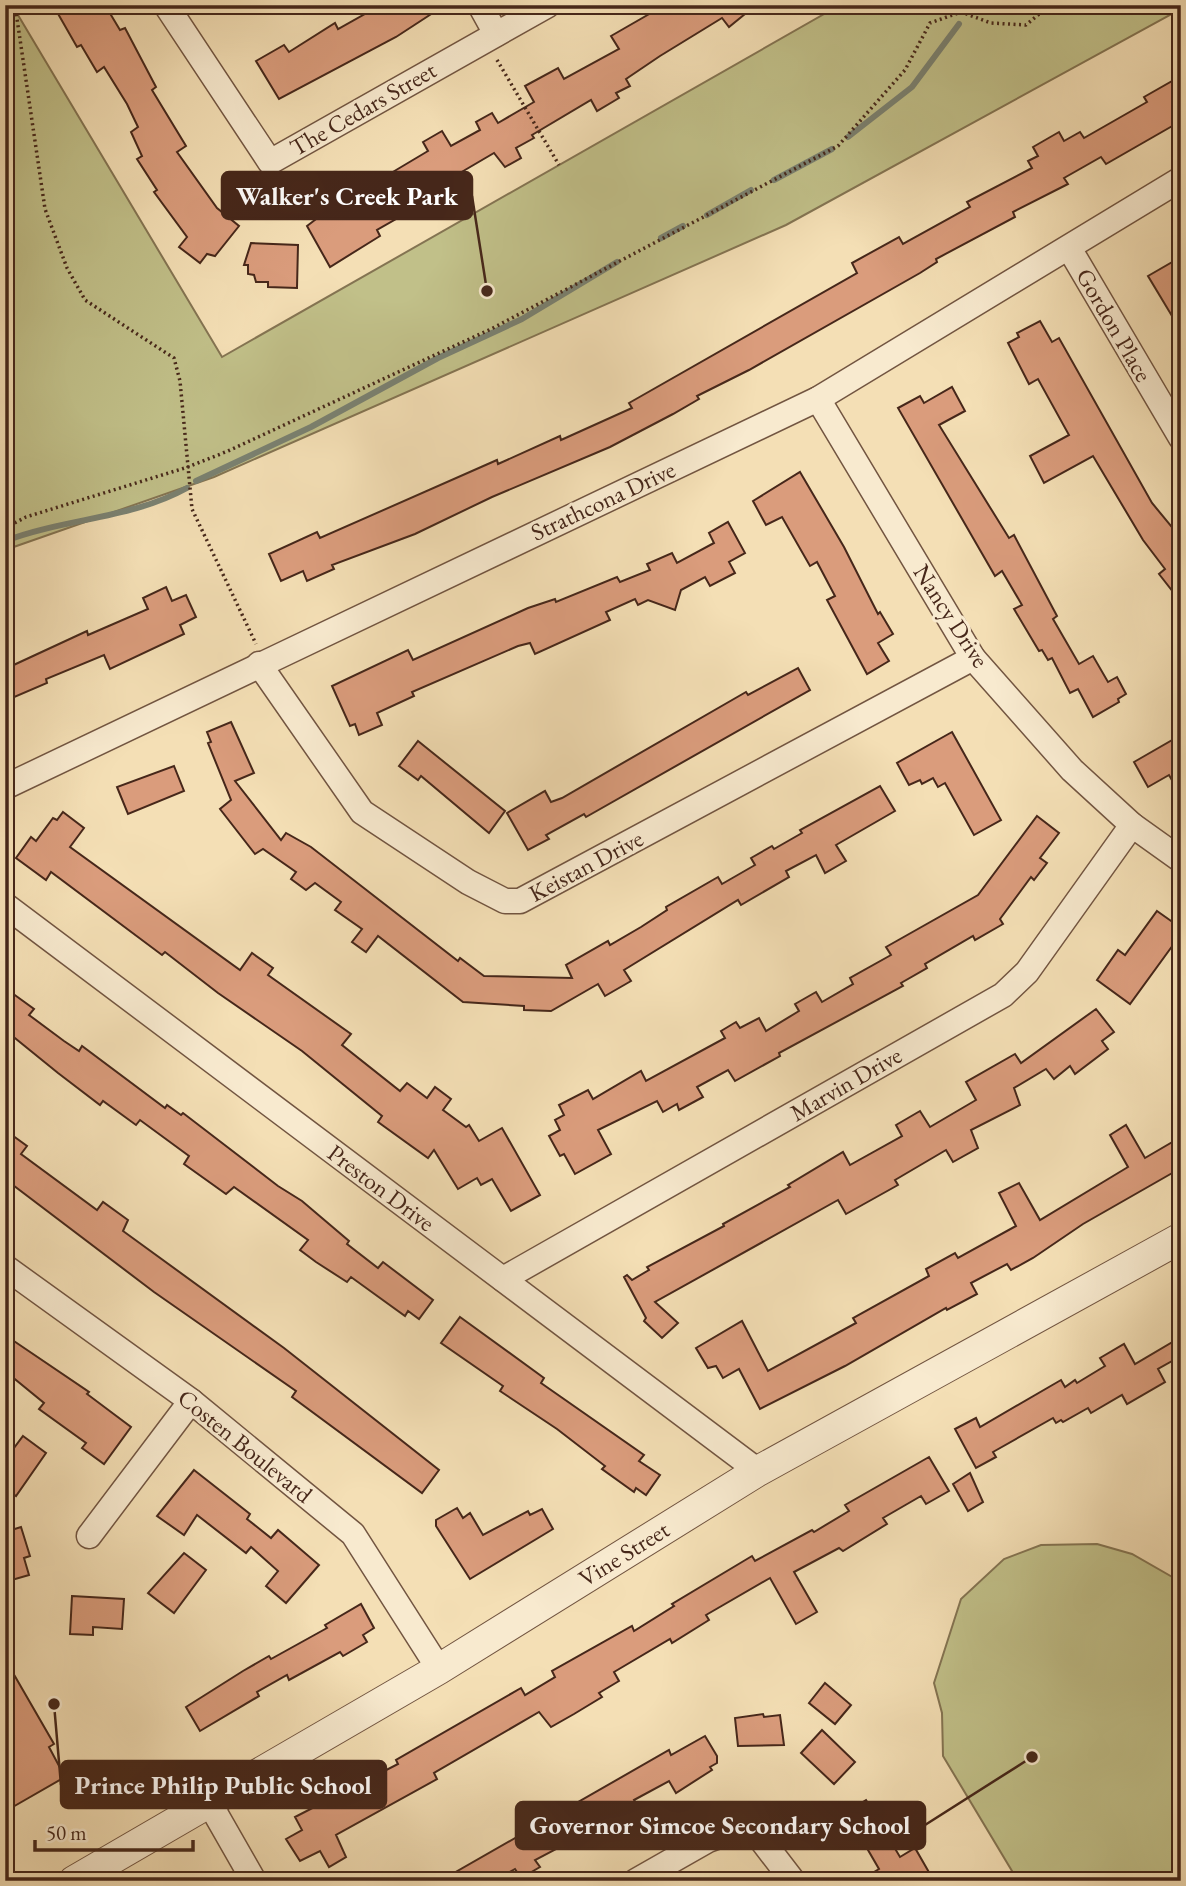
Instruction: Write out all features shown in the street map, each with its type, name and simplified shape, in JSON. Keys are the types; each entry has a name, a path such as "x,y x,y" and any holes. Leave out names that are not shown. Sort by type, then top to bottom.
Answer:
{"street":[{"name":"The Cedars Street","path":"166,5 270,162 548,5"},
{"path":"480,5 491,37"},
{"name":"Strathcona Drive","path":"5,787 818,399 1181,179"},
{"name":"Gordon Place","path":"1069,248 1181,438"},
{"name":"Nancy Drive","path":"818,399 974,658 1072,770 1132,825 1181,860"},
{"name":"Keistan Drive","path":"259,664 362,812 468,882 505,901 520,901 974,658"},
{"name":"Marvin Drive","path":"503,1279 1003,995 1027,972 1132,825"},
{"name":"Preston Drive","path":"5,905 758,1471"},
{"name":"Vine Street","path":"74,1881 439,1669 758,1471 1181,1238"},
{"name":"Costen Boulevard","path":"5,1267 191,1401 354,1534 439,1669"},
{"path":"89,1536 191,1401"},
{"path":"210,1804 254,1881"},
{"path":"636,1881 708,1840 736,1830 760,1838 793,1881"}],"path":[{"path":"11,5 16,12 45,209 66,268 85,300 174,358 180,381 192,509 254,637 259,664"},
{"path":"5,528 26,517 188,467 491,329 838,146 905,70 930,23 961,12 991,23 1026,25 1050,5"},
{"path":"491,37 559,165"}],"shaded area":[{"path":"5,5 12,5 222,357 840,5 1181,5 1181,9 786,225 214,477 5,550"},
{"path":"1097,1544 1132,1554 1181,1582 1181,1881 1018,1881 943,1756 942,1713 934,1683 961,1599 1004,1559 1041,1545"}],"building":[{"path":"53,5 105,5 120,30 125,28 156,87 152,90 186,146 177,152 217,208 239,226 215,256 207,254 200,263 179,247 187,237 154,192 157,190 137,159 142,156 131,132 138,127 127,104 104,67 97,72 81,45 77,47"},
{"path":"381,5 445,5 396,37 279,99 256,61 284,45 289,52 335,23 338,29"},
{"path":"665,5 756,5 729,27 722,18 660,56 626,79 630,86 616,93 619,98 597,111 591,100 532,135 534,138 516,148 521,158 505,167 494,153 436,187 440,194 377,230 380,236 330,267 307,226 428,151 423,142 442,131 451,146 480,130 476,122 492,113 498,123 534,102 525,86 558,68 564,79 619,49 611,36"},
{"path":"1181,76 1181,121 1106,164 1101,157 1064,178 1068,184 1013,212 1015,217 936,259 937,262 920,273 749,370 697,396 699,399 673,414 610,447 492,497 415,534 332,565 334,569 307,581 303,571 281,581 269,554 317,532 320,538 497,460 498,464 560,436 561,440 632,408 629,403 857,273 852,263 899,237 903,244 970,207 967,202 1032,168 1028,161 1038,156 1033,147 1059,132 1064,141 1080,132 1084,138 1147,102 1144,97"},
{"path":"251,243 298,245 297,288 268,287 268,282 256,282 254,275 248,274 248,265 244,265"},
{"path":"1181,257 1181,331 1148,276"},
{"path":"1040,321 1052,342 1059,338 1152,503 1181,538 1181,602 1159,574 1165,569 1143,540 1093,456 1044,483 1030,456 1069,435 1038,379 1029,384 1008,343 1019,337 1017,333"},
{"path":"952,387 965,411 939,425 1009,538 1014,535 1057,616 1053,619 1079,664 1093,656 1108,682 1117,677 1126,694 1118,699 1119,702 1093,717 1078,689 1070,693 1052,658 1048,660 1042,650 1039,651 1014,609 1022,605 1002,571 995,576 898,408 920,396 924,403"},
{"path":"800,472 844,547 878,614 880,612 893,634 878,643 889,661 867,674 827,600 835,596 817,562 810,566 782,517 766,525 753,501"},
{"path":"728,522 745,553 729,562 735,573 710,586 705,577 681,590 675,610 648,600 638,605 635,599 606,612 610,620 535,654 530,643 518,646 412,692 414,696 377,713 382,725 359,735 355,724 350,726 332,686 408,650 413,660 528,608 555,599 556,602 617,577 620,582 650,570 647,564 672,553 677,563 714,543 709,533"},
{"path":"166,587 172,601 186,595 196,617 180,625 184,634 110,669 104,655 46,679 47,683 5,701 5,669 87,631 88,635 148,609 143,598"},
{"path":"798,668 810,690 586,817 584,814 546,835 549,839 528,850 507,813 545,791 551,802 562,798 746,692 748,695"},
{"path":"231,722 254,773 235,781 281,840 286,833 311,847 458,961 460,958 484,976 572,978 566,965 608,941 610,945 667,910 666,907 718,877 722,884 755,865 751,858 772,846 774,849 802,833 800,830 880,786 895,811 836,845 846,861 825,873 816,855 786,871 789,877 741,905 738,900 624,970 631,981 605,996 598,984 551,1011 524,1010 524,1006 463,1002 378,936 366,952 352,942 362,929 335,910 341,902 315,883 306,890 291,879 296,872 263,849 255,854 220,809 231,800 208,743 211,742 207,732"},
{"path":"952,732 1001,820 974,835 945,783 938,787 933,778 922,784 920,780 909,785 897,763"},
{"path":"1181,735 1181,796 1169,775 1148,787 1134,762"},
{"path":"418,741 505,811 489,833 421,776 418,780 399,766"},
{"path":"174,766 184,791 128,814 117,787"},
{"path":"63,812 84,828 70,847 240,970 252,953 273,968 268,975 351,1034 342,1045 400,1091 407,1083 427,1098 435,1087 451,1099 443,1110 466,1127 469,1125 479,1141 502,1128 540,1195 511,1211 492,1179 481,1185 477,1178 458,1189 434,1150 428,1158 378,1122 382,1116 302,1051 218,993 165,952 162,955 51,872 46,880 16,858 31,837 36,841 53,818 57,820"},
{"path":"1037,816 1059,833 1040,858 1047,863 1034,880 1031,877 1000,919 1003,924 975,940 973,936 925,964 927,968 901,983 903,986 779,1053 780,1056 735,1081 728,1070 697,1087 703,1097 679,1110 677,1104 663,1112 657,1101 598,1130 611,1154 575,1174 564,1154 560,1156 549,1136 560,1130 555,1120 564,1115 559,1105 588,1090 593,1099 641,1071 646,1081 725,1038 721,1031 736,1022 740,1028 759,1018 766,1031 799,1011 795,1004 816,992 822,1002 853,984 850,978 891,955 886,947 978,895"},
{"path":"1157,911 1181,928 1181,934 1130,1004 1097,980 1118,950 1125,955"},
{"path":"12,993 34,1009 29,1015 64,1041 79,1051 82,1046 165,1108 167,1105 181,1115 183,1113 278,1186 302,1201 349,1241 347,1244 378,1268 383,1262 433,1300 419,1319 408,1311 405,1316 351,1277 347,1282 316,1262 300,1250 308,1240 234,1187 226,1194 184,1164 189,1156 140,1120 136,1125 103,1101 100,1105 58,1073 5,1030 5,1002"},
{"path":"1096,1009 1114,1032 1102,1041 1108,1049 1075,1074 1070,1066 1054,1079 1046,1069 1014,1088 1020,1105 971,1130 978,1148 953,1162 946,1150 895,1180 898,1185 846,1214 838,1200 655,1302 678,1323 662,1338 644,1321 646,1318 624,1277 627,1275 632,1280 649,1270 647,1267 724,1226 723,1224 790,1187 788,1185 843,1152 850,1165 902,1136 896,1125 920,1111 930,1127 976,1100 966,1082 1015,1054 1021,1063"},
{"path":"1126,1125 1145,1158 1181,1137 1181,1168 1083,1224 1033,1258 1011,1270 1007,1264 971,1283 977,1294 947,1310 946,1308 845,1366 760,1409 739,1369 723,1378 716,1366 708,1368 696,1348 742,1321 768,1371 856,1323 853,1318 929,1276 926,1269 955,1253 958,1258 1016,1226 999,1193 1019,1183 1040,1220 1128,1167 1110,1135"},
{"path":"5,1130 27,1146 21,1154 97,1210 103,1202 128,1220 123,1231 284,1348 439,1470 422,1493 292,1397 296,1391 154,1292 5,1179"},
{"path":"460,1317 544,1378 541,1383 644,1455 639,1461 660,1475 646,1495 636,1488 634,1492 602,1469 605,1466 557,1429 500,1391 503,1386 441,1343"},
{"path":"5,1335 89,1392 87,1394 131,1427 104,1464 82,1448 86,1443 39,1409 44,1403 5,1371"},
{"path":"1181,1337 1181,1356 1158,1369 1165,1382 1127,1404 1122,1395 1091,1413 1088,1408 1056,1423 1053,1418 993,1452 996,1457 976,1468 955,1429 976,1418 980,1427 1061,1380 1065,1387 1075,1380 1077,1383 1105,1366 1100,1358 1124,1344 1135,1364"},
{"path":"23,1436 46,1453 16,1496 5,1488 5,1460"},
{"path":"929,1457 949,1491 926,1504 921,1496 883,1518 887,1524 843,1551 839,1548 794,1572 817,1612 796,1624 770,1578 706,1615 709,1620 672,1643 670,1639 614,1672 619,1681 599,1693 602,1697 574,1714 551,1727 539,1712 434,1773 437,1779 336,1835 346,1857 329,1867 320,1851 300,1861 286,1839 302,1830 295,1817 398,1764 396,1760 521,1688 525,1695 555,1677 552,1671 632,1626 634,1631 674,1606 672,1604 752,1556 755,1561 812,1530 814,1532 849,1511 845,1505"},
{"path":"194,1470 250,1514 247,1519 271,1538 278,1530 319,1565 286,1603 266,1586 278,1571 251,1547 246,1553 197,1515 184,1535 157,1516"},
{"path":"970,1473 983,1502 968,1511 953,1484"},
{"path":"457,1508 463,1518 470,1513 483,1535 528,1511 530,1515 542,1509 553,1529 470,1579 436,1526 436,1520"},
{"path":"21,1527 30,1556 24,1558 29,1575 5,1582 5,1532"},
{"path":"184,1553 206,1570 174,1613 148,1593"},
{"path":"72,1596 124,1599 122,1629 93,1627 93,1635 70,1634"},
{"path":"361,1604 374,1628 363,1635 367,1642 343,1656 340,1652 289,1680 287,1675 257,1692 259,1696 200,1731 186,1707 269,1656 271,1659 327,1628 325,1625"},
{"path":"5,1659 54,1744 49,1747 65,1777 11,1808 5,1798"},
{"path":"825,1683 851,1705 835,1724 809,1703"},
{"path":"763,1714 764,1717 780,1715 784,1745 738,1746 735,1718"},
{"path":"822,1730 855,1762 834,1784 801,1753"},
{"path":"705,1736 717,1756 717,1763 710,1767 712,1770 676,1793 669,1781 634,1800 640,1810 595,1835 592,1830 535,1860 540,1867 521,1878 515,1869 494,1881 440,1881 669,1750 671,1755"},
{"path":"866,1800 900,1857 915,1848 934,1881 859,1881 879,1869 846,1812"}],"waterway":[{"path":"848,137 912,87 959,24"},
{"path":"774,180 832,149"},
{"path":"707,215 751,190"},
{"path":"661,238 683,226"},
{"path":"196,481 311,427 438,358 522,319 617,262"},
{"path":"5,541 51,527 143,506 187,488"}],"place":[{"name":"Walker's Creek Park","path":"487,291"},
{"name":"Prince Philip Public School","path":"54,1704"},
{"name":"Governor Simcoe Secondary School","path":"1032,1757"}]}
